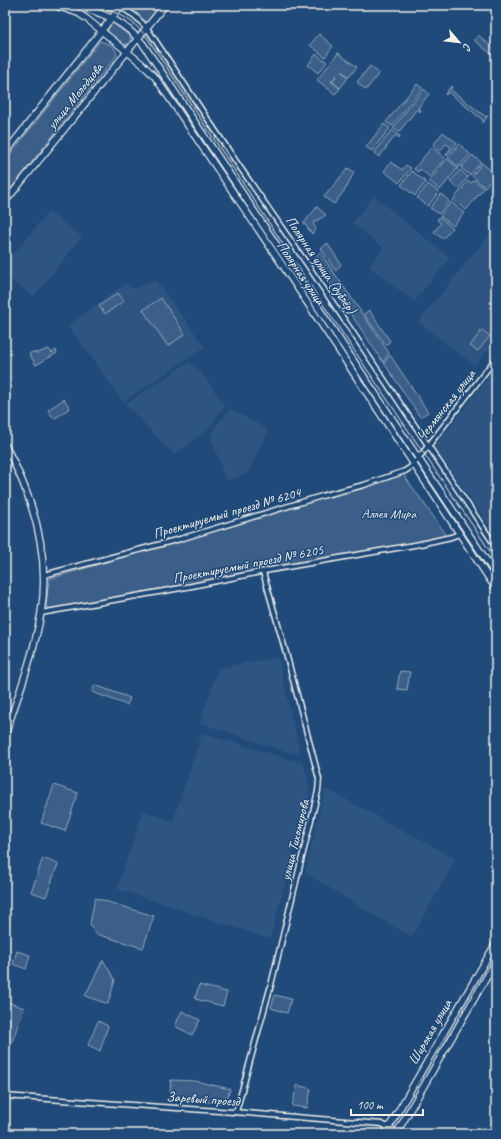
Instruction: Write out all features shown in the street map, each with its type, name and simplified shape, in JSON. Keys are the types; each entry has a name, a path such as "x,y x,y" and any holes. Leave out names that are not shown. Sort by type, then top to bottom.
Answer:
{"main road":[{"name":"Полярная улица","path":"53,5 83,16 127,51 155,77 496,589"},
{"name":"Полярная улица","path":"77,5 112,18 134,33 138,38 496,575"},
{"name":"улица Молодцова","path":"5,154 112,18 120,5"},
{"name":"улица Молодцова","path":"5,202 165,5"},
{"path":"5,445 23,480 32,506 39,531 44,575 41,614 30,658 5,735"},
{"name":"Широкая улица","path":"385,1134 496,943"},
{"name":"Широкая улица","path":"396,1133 496,961"}],"street":[{"name":"Полярная улица (дублёр)","path":"120,5 135,16 147,28 496,547"},
{"name":"Чермянская улица","path":"413,465 496,358"},
{"name":"Проектируемый проезд № 6204","path":"44,575 180,539 325,495 364,485 405,471 413,465"},
{"name":"Проектируемый проезд № 6205","path":"41,614 414,545 450,538 459,534"},
{"path":"489,565 496,560"},
{"name":"улица Тихомирова","path":"236,1112 281,945 318,791 318,779 264,572"},
{"path":"472,984 474,990 478,990 480,988"},
{"path":"458,1008 464,1006 466,1013"},
{"name":"Заревый проезд","path":"5,1096 382,1124 396,1133"}],"shaded area":[{"path":"374,196 450,258 414,302 369,267 383,248 352,223"},
{"path":"49,211 82,237 34,297 5,276 5,264"},
{"path":"496,226 496,341 475,366 418,322"},
{"path":"155,280 205,347 123,402 68,326 126,283 133,289"},
{"path":"189,362 201,372 225,406 206,431 174,455 125,404"},
{"path":"496,367 496,535 434,447"},
{"path":"230,409 267,429 268,432 247,474 226,481 210,434"},
{"path":"278,657 300,752 290,753 200,723 218,668"},
{"path":"202,733 303,763 310,790 270,939 117,889 143,811 173,821"},
{"path":"325,788 456,859 412,937 305,873"}],"green space":[{"path":"126,5 161,5 147,22 145,22"},
{"path":"112,23 131,37 129,44 124,45 108,33 108,28"},
{"path":"319,34 333,46 325,57 310,45"},
{"path":"478,35 496,50 496,58 474,40"},
{"path":"100,41 115,49 117,55 5,196 5,161"},
{"path":"338,53 357,67 349,77 340,70 348,78 340,88 332,81 337,75 331,81 340,89 335,94 317,80"},
{"path":"316,54 327,62 318,73 308,65"},
{"path":"370,66 379,73 366,90 357,82"},
{"path":"417,84 422,88 392,126 386,122"},
{"path":"451,86 452,87 450,89 486,117 488,115 483,123 483,120 448,92 446,95 445,94"},
{"path":"424,89 429,94 418,108 421,110 420,112 417,109 399,132 393,128"},
{"path":"384,124 390,128 372,151 366,147"},
{"path":"392,130 400,136 399,138 396,135 379,157 374,153"},
{"path":"443,132 457,143 447,156 446,155 451,147 446,144 440,151 433,145"},
{"path":"459,144 470,154 459,167 448,158"},
{"path":"432,147 445,158 430,177 420,169 418,172 414,169"},
{"path":"472,155 481,162 470,175 461,168"},
{"path":"447,159 458,168 440,190 429,181"},
{"path":"391,162 402,170 406,165 411,168 399,183 384,171"},
{"path":"482,163 495,174 485,187 472,176"},
{"path":"348,168 354,172 347,187 334,204 324,197"},
{"path":"460,170 468,177 459,189 450,182"},
{"path":"412,171 426,182 415,196 401,185"},
{"path":"474,180 484,188 466,210 453,200 468,181 471,183"},
{"path":"428,184 439,192 428,206 417,198"},
{"path":"441,194 449,201 439,214 430,208"},
{"path":"451,202 464,213 453,226 440,216"},
{"path":"317,207 326,215 313,223 316,229 312,234 304,223"},
{"path":"439,217 452,228 443,239 434,232 441,223 437,220"},
{"path":"327,243 341,264 336,271 321,249"},
{"path":"320,252 389,353 383,362 314,259"},
{"path":"118,293 124,301 105,314 99,306"},
{"path":"161,298 185,334 168,346 143,310"},
{"path":"369,310 390,341 386,345 364,314"},
{"path":"482,330 490,336 478,351 470,346"},
{"path":"47,349 52,353 56,350 57,353 36,365 29,354 32,352 39,353"},
{"path":"390,355 428,412 420,417 384,363"},
{"path":"64,399 70,408 54,419 48,410"},
{"name":"Аллея Мира","path":"403,474 445,533 443,537 50,609 47,608 46,605 49,579"},
{"path":"400,671 410,672 407,690 397,689"},
{"path":"95,685 130,698 127,705 92,692"},
{"path":"54,785 78,793 65,831 41,823"},
{"path":"43,858 58,864 46,897 31,892"},
{"path":"95,898 154,916 143,948 96,934 90,924"},
{"path":"17,951 30,955 26,969 13,964"},
{"path":"103,960 115,980 108,1004 85,996"},
{"path":"199,985 227,992 223,1006 195,999"},
{"path":"275,995 291,999 287,1013 271,1008"},
{"path":"5,1001 24,1008 5,1062"},
{"path":"182,1011 200,1020 192,1035 175,1026"},
{"path":"98,1021 108,1026 100,1051 88,1045"},
{"path":"171,1080 195,1081 230,1089 226,1103 169,1100"},
{"path":"297,1085 311,1089 307,1108 292,1106"}],"tram line":[{"path":"95,5 125,18 137,26 148,39 316,294 496,560"}]}
